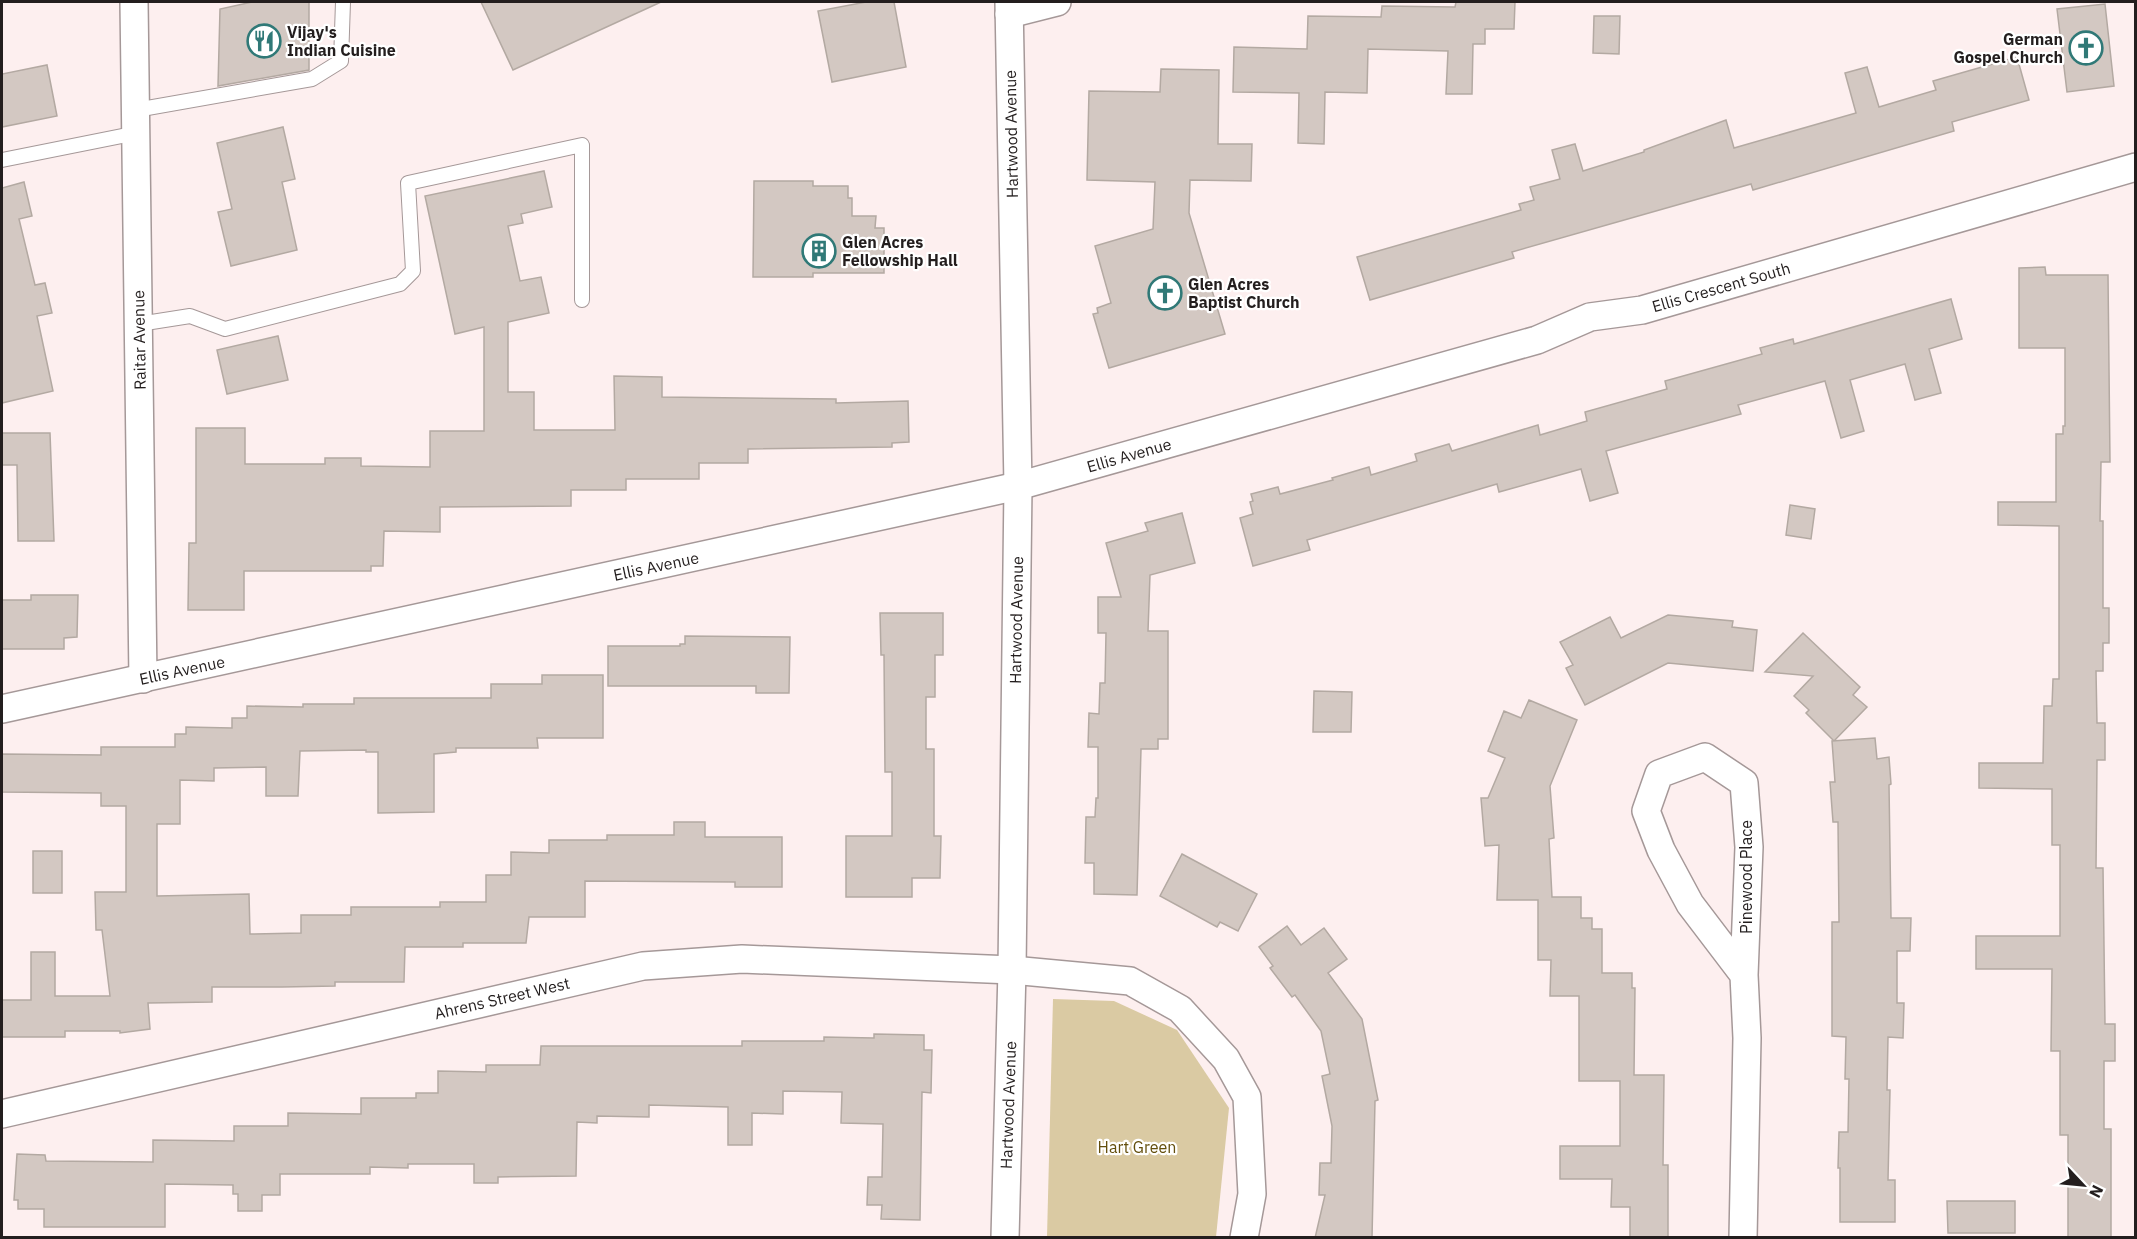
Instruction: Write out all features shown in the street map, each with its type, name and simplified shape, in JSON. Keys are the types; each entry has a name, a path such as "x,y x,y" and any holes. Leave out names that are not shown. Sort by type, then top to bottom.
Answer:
{"street":[{"name":"Raitar Avenue","path":"134,2 143,679"},
{"path":"1009,8 1057,2"},
{"name":"Hartwood Avenue","path":"1005,1238 1012,970 1018,486 1009,8"},
{"name":"Ellis Crescent South","path":"1307,405 1537,340 1590,317 1642,310 2136,167"},
{"name":"Ellis Avenue","path":"2,710 1018,486 1307,405"},
{"name":"Pinewood Place","path":"1743,1238 1747,1038 1744,975 1749,847 1744,783 1705,757 1659,774 1646,811 1661,850 1690,903 1744,975"},
{"name":"Ahrens Street West","path":"2,1114 643,966 742,958 1012,970 1130,981 1180,1010 1226,1059 1247,1097 1252,1194 1244,1238"}],"lane":[{"path":"2,160 136,122 312,79 341,61 343,2"},
{"path":"139,324 190,316 225,328 400,284 413,272 408,183 582,145 582,300"}],"green space":[{"name":"Hart Green","path":"1053,999 1114,1001 1177,1030 1229,1108 1216,1237 1047,1237"}],"building":[{"name":"Vijay's Indian Cuisine","path":"252,2 309,2 309,70 218,86 220,9"},
{"path":"481,2 661,2 513,70"},
{"path":"866,2 894,2 906,67 832,82 818,11"},
{"path":"1456,2 1515,2 1514,29 1485,29 1485,44 1473,44 1472,94 1446,94 1448,51 1368,49 1367,93 1325,92 1324,144 1298,143 1299,93 1233,92 1234,47 1307,49 1308,16 1381,17 1382,6 1455,7"},
{"name":"German Gospel Church","path":"2105,4 2114,86 2067,92 2057,9"},
{"path":"1594,16 1620,16 1619,54 1593,53"},
{"path":"2017,57 2029,100 1952,122 1954,131 1753,190 1751,184 1512,252 1514,258 1370,300 1357,257 1521,210 1519,204 1534,200 1530,187 1560,179 1552,150 1575,144 1583,171 1644,152 1644,150 1726,120 1734,148 1856,113 1845,73 1867,67 1879,107 1936,90 1933,81"},
{"path":"47,65 57,116 2,127 2,74"},
{"path":"1161,69 1219,70 1218,144 1252,144 1251,181 1190,180 1189,213 1225,334 1109,368 1093,314 1098,313 1097,308 1111,303 1095,246 1153,229 1155,182 1087,180 1089,91 1160,92"},
{"path":"283,127 295,179 282,182 297,250 231,266 218,212 232,209 217,143"},
{"path":"544,171 552,207 521,214 523,223 508,226 520,281 541,277 549,313 508,322 508,392 534,392 534,430 615,430 614,376 662,377 662,397 836,399 836,403 908,401 909,442 892,443 892,447 748,449 748,463 699,463 699,479 626,479 626,490 571,490 571,506 440,507 440,532 384,531 383,566 371,566 371,571 244,571 244,610 188,610 189,543 196,543 196,428 245,428 245,464 325,464 325,458 361,458 361,466 430,467 430,431 484,431 484,327 455,334 425,196"},
{"name":"Glen Acres Fellowship Hall","path":"754,181 813,181 813,186 848,186 848,198 852,198 852,216 876,216 875,228 884,228 884,273 813,273 813,277 753,277"},
{"path":"24,182 32,216 19,219 35,285 45,283 52,313 37,316 53,391 2,403 2,188"},
{"path":"2045,267 2046,275 2108,275 2110,462 2101,462 2100,521 2103,521 2103,608 2109,608 2109,643 2103,643 2103,671 2096,671 2097,723 2105,723 2105,760 2097,760 2096,868 2103,868 2105,1024 2115,1024 2115,1061 2104,1061 2104,1129 2111,1129 2111,1238 2068,1238 2068,1135 2060,1135 2060,1051 2051,1051 2052,969 1976,969 1976,936 2060,936 2060,845 2052,845 2052,789 1979,788 1979,763 2043,763 2044,706 2052,706 2053,679 2059,679 2059,526 1998,525 1998,502 2056,502 2056,434 2063,434 2063,426 2065,426 2065,348 2019,348 2019,268"},
{"path":"1951,299 1962,339 1929,349 1941,393 1915,400 1905,364 1850,380 1864,431 1841,438 1825,381 1738,405 1741,414 1606,451 1618,493 1590,501 1581,469 1499,492 1497,484 1307,540 1310,550 1253,566 1240,518 1253,514 1251,494 1278,487 1280,494 1333,480 1332,478 1369,467 1371,475 1417,461 1415,454 1449,444 1452,451 1538,425 1540,435 1587,421 1585,412 1667,389 1665,381 1762,354 1760,348 1793,339 1794,344"},
{"path":"278,336 288,380 227,394 217,350"},
{"path":"2,433 50,433 54,541 18,541 17,465 2,465"},
{"path":"1790,505 1815,509 1811,539 1786,535"},
{"path":"1182,513 1195,563 1150,575 1148,631 1168,631 1168,739 1158,739 1158,749 1141,749 1137,895 1094,894 1094,863 1085,863 1086,817 1095,817 1096,798 1098,798 1098,747 1088,747 1089,713 1099,714 1100,683 1105,683 1106,633 1098,633 1098,597 1121,597 1106,543 1148,531 1145,523"},
{"path":"31,595 78,595 77,637 64,638 64,649 2,649 2,600 31,600"},
{"path":"880,613 943,613 943,655 935,655 935,697 926,697 926,749 934,749 934,836 941,836 940,878 912,878 912,897 846,897 846,836 892,836 892,772 885,772 884,655 881,655"},
{"path":"1668,615 1733,621 1732,627 1757,630 1753,671 1668,663 1585,705 1566,668 1573,665 1560,642 1610,617 1621,638"},
{"path":"1803,633 1860,687 1853,695 1867,707 1834,741 1806,713 1809,710 1794,696 1813,676 1765,672"},
{"path":"685,636 790,637 789,693 756,693 756,686 608,686 608,646 680,646 680,644 685,644"},
{"path":"542,675 603,675 603,738 537,738 538,748 456,748 456,752 434,754 434,812 378,813 378,752 366,752 366,750 300,751 298,796 266,796 266,767 214,768 214,781 180,780 180,824 157,824 157,896 249,894 250,934 301,933 301,915 351,915 351,907 440,907 440,902 486,902 486,875 511,875 511,852 549,853 549,840 607,840 607,835 674,835 674,822 705,822 705,837 782,837 782,887 735,887 735,882 585,881 585,917 529,917 526,943 463,943 463,947 405,947 404,982 335,982 335,986 212,987 212,1002 148,1003 150,1029 120,1033 120,1031 65,1031 65,1037 2,1037 2,1000 31,1000 31,952 55,952 55,996 110,996 102,930 96,930 95,892 126,892 126,806 101,806 101,793 2,792 2,754 101,755 101,747 175,747 175,734 186,734 186,727 232,728 232,718 247,718 247,706 303,707 303,704 354,704 354,698 491,698 491,684 542,684"},
{"path":"1314,691 1352,692 1351,732 1313,732"},
{"path":"1529,700 1577,720 1550,786 1554,838 1549,839 1552,897 1581,897 1581,918 1592,918 1592,929 1602,929 1602,973 1632,973 1632,988 1635,988 1634,1075 1664,1075 1663,1165 1668,1165 1668,1238 1630,1238 1630,1207 1611,1207 1612,1179 1560,1179 1560,1146 1620,1146 1620,1081 1579,1081 1579,996 1550,996 1551,960 1538,960 1538,900 1497,900 1499,845 1485,846 1481,798 1488,798 1505,758 1488,751 1504,711 1521,718"},
{"path":"1875,738 1877,759 1889,757 1891,918 1911,918 1910,951 1897,951 1897,1003 1904,1003 1903,1038 1888,1037 1887,1090 1890,1090 1888,1180 1895,1180 1895,1222 1840,1222 1839,1132 1848,1132 1849,1079 1845,1079 1846,1037 1832,1036 1832,922 1839,922 1838,822 1833,822 1830,782 1835,782 1832,741"},
{"path":"33,851 62,851 62,893 33,893"},
{"path":"1182,854 1257,894 1238,931 1220,922 1217,927 1160,896"},
{"path":"1287,926 1301,945 1324,928 1347,959 1328,973 1362,1019 1378,1100 1375,1101 1372,1238 1315,1238 1325,1195 1319,1195 1320,1163 1331,1163 1332,1126 1322,1076 1330,1074 1321,1031 1295,995 1292,997 1270,968 1273,966 1259,947"},
{"path":"874,1034 924,1035 924,1050 932,1050 931,1093 922,1092 920,1220 881,1219 882,1205 867,1205 868,1177 882,1177 883,1124 841,1123 842,1092 783,1091 783,1114 752,1113 752,1145 728,1145 728,1107 649,1105 649,1117 597,1116 597,1123 577,1122 576,1176 498,1177 498,1183 474,1183 474,1164 408,1164 408,1168 370,1167 370,1174 280,1174 280,1195 262,1195 262,1211 238,1211 238,1194 233,1194 233,1185 165,1184 165,1227 44,1227 44,1209 18,1209 18,1200 14,1200 17,1154 45,1155 46,1161 153,1162 153,1140 234,1141 234,1126 288,1126 288,1113 361,1114 361,1098 416,1098 416,1093 438,1093 438,1071 486,1072 486,1065 540,1065 541,1046 742,1046 742,1041 824,1041 824,1037 874,1038"},
{"path":"1947,1201 2015,1201 2015,1233 1948,1233"}],"place":[{"name":"Vijay's Indian Cuisine","path":"264,41"},
{"name":"German Gospel Church","path":"2086,48"},
{"name":"Glen Acres Fellowship Hall","path":"819,251"},
{"name":"Glen Acres Baptist Church","path":"1165,293"}]}
